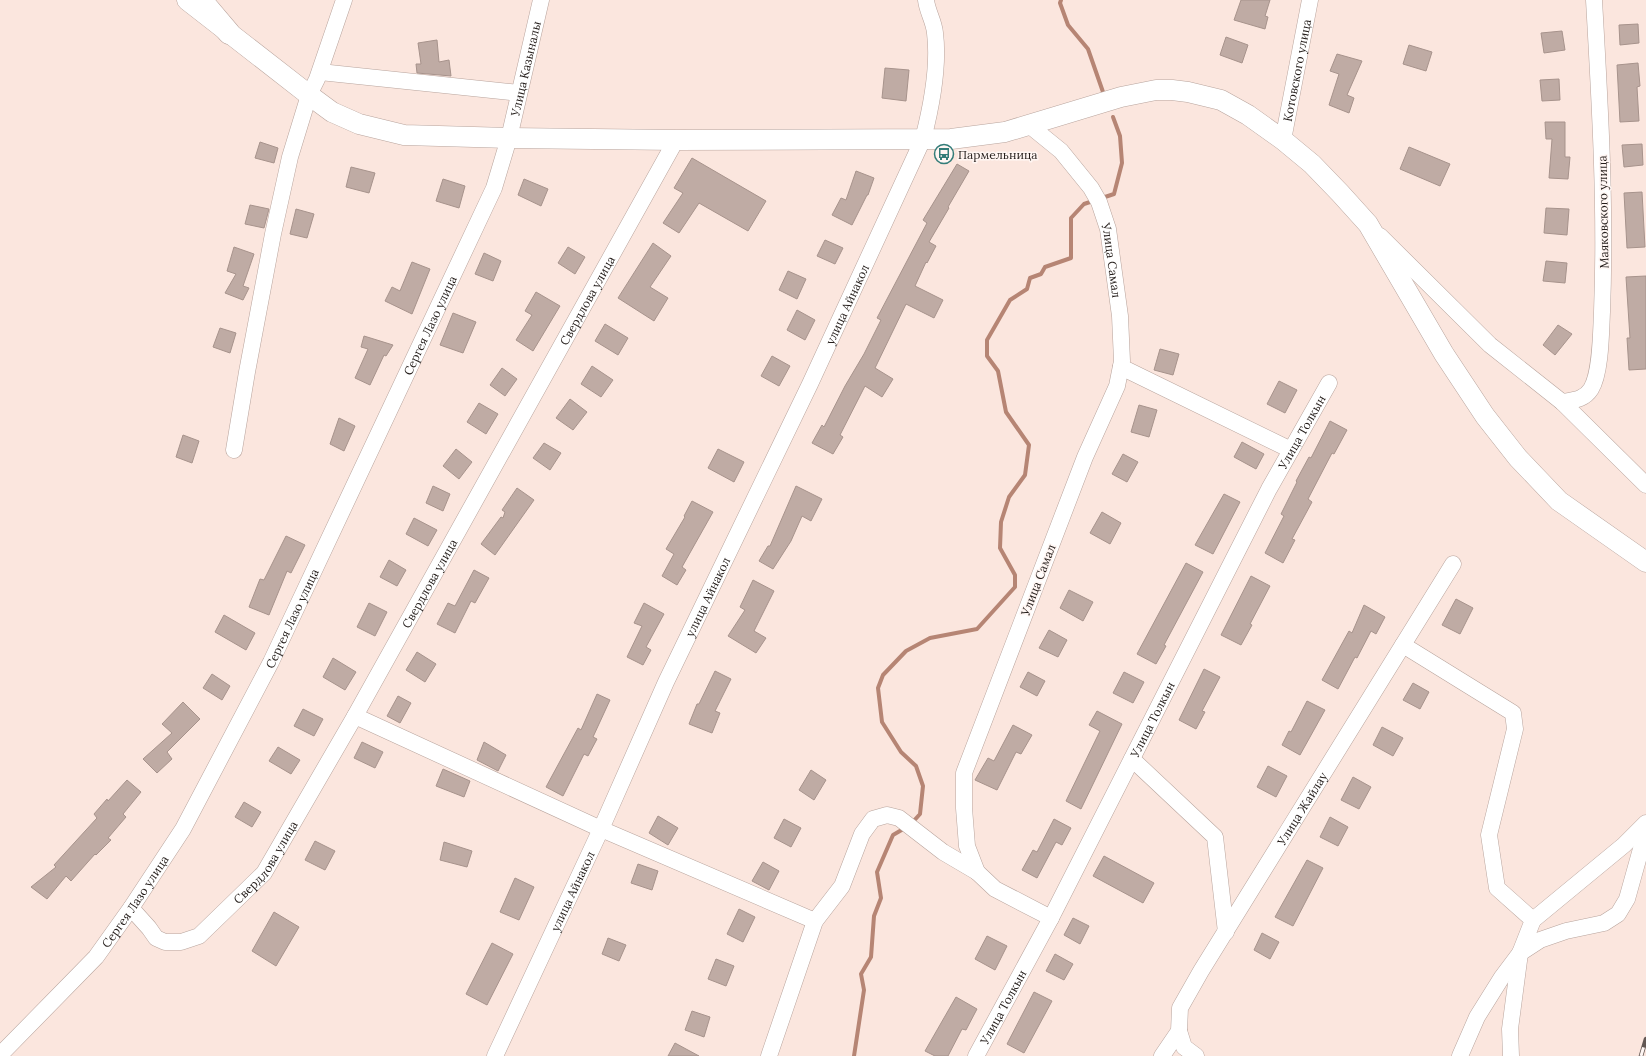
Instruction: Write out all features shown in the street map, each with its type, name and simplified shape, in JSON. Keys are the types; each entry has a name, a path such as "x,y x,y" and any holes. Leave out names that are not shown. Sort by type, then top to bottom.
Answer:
{"highway":[{"path":"201,0 229,33"}],"main road":[{"path":"187,0 332,112 359,124 404,135 676,140 923,139 978,136 1005,132 1121,97 1156,90 1172,90 1205,95 1221,100 1248,114 1312,164 1368,224 1444,354 1485,416 1518,458 1559,501 1646,562"}],"street":[{"path":"234,450 273,234 290,157 309,95 320,72 344,0"},
{"name":"Улица Казыналы","path":"509,138 541,0"},
{"name":"улица Айнакол","path":"495,1056 601,829 666,682 810,384 923,139 929,116 935,67 935,32 926,0"},
{"name":"Котовского улица","path":"1283,140 1310,0"},
{"name":"Маяковского улица","path":"1562,402 1581,399 1591,389 1598,366 1601,333 1604,261 1602,159 1594,0"},
{"path":"320,72 519,93"},
{"name":"Улица Самал","path":"1029,125 1061,151 1091,188 1099,202 1108,229 1120,316 1122,361 1117,386 1085,457 964,773 964,808 967,846 977,872 995,889 1051,918"},
{"name":"Сергея Лазо улица","path":"0,1054 96,957 131,908 183,829 271,662 494,188 509,138"},
{"name":"Свердлова улица","path":"131,908 156,938 165,942 181,942 199,936 264,873 355,716 676,140"},
{"path":"1368,224 1490,345 1562,402 1646,485"},
{"path":"1121,367 1291,450"},
{"name":"Улица Толкын","path":"976,1056 1051,918 1269,489 1328,383"},
{"name":"Улица Жайлау","path":"1179,1031 1180,1008 1453,564"},
{"path":"1403,645 1513,713 1515,729 1489,835 1497,888 1534,920"},
{"path":"355,716 601,829 815,921"},
{"path":"1132,759 1215,837 1226,932"},
{"path":"769,1056 815,921 842,886 862,834 873,819 887,815 899,818 943,852 977,872"},
{"path":"1460,1056 1477,1017 1502,977 1520,953 1534,920 1624,846 1646,823"},
{"path":"1511,1056 1510,1029 1520,953 1540,940 1566,931 1604,923 1618,914 1627,899 1646,831"},
{"path":"1162,1056 1179,1031"},
{"path":"1179,1031 1184,1047 1196,1056"}],"building":[{"path":"1241,0 1270,0 1265,16 1268,17 1265,29 1234,20"},
{"path":"1638,24 1639,43 1620,45 1619,25"},
{"path":"1562,31 1565,50 1544,53 1541,33"},
{"path":"1226,37 1248,45 1242,63 1220,55"},
{"path":"437,40 439,62 449,60 451,76 417,73 416,64 421,64 418,43"},
{"path":"1409,45 1432,52 1426,71 1403,64"},
{"path":"1337,54 1362,61 1347,95 1354,98 1349,113 1329,105 1339,74 1330,71"},
{"path":"1638,63 1640,86 1637,87 1639,121 1620,122 1617,65"},
{"path":"885,68 909,70 906,101 882,98"},
{"path":"1559,79 1560,100 1542,101 1540,80"},
{"path":"1545,122 1565,122 1565,157 1570,157 1568,179 1549,178 1552,139 1546,139"},
{"path":"260,142 278,148 274,163 255,158"},
{"path":"1642,144 1643,165 1624,167 1622,145"},
{"path":"1409,147 1450,164 1440,186 1400,169"},
{"path":"692,158 766,201 748,231 699,203 679,233 663,223 683,193 674,188"},
{"path":"957,164 969,171 929,242 936,246 927,263 926,262 915,286 943,300 934,318 906,304 875,368 893,379 882,397 865,386 840,435 843,437 833,454 812,443 822,425 824,427 845,386 864,354 881,320 877,318 927,223 923,220"},
{"path":"351,167 375,173 369,193 346,187"},
{"path":"856,171 874,178 868,195 852,225 832,215 841,198 846,200"},
{"path":"443,179 465,186 459,208 436,201"},
{"path":"524,179 548,189 541,206 518,195"},
{"path":"1642,192 1645,247 1627,248 1624,193"},
{"path":"250,205 269,209 264,228 245,224"},
{"path":"1546,208 1569,209 1567,235 1544,233"},
{"path":"296,209 314,214 307,238 290,234"},
{"path":"825,240 843,248 835,264 817,256"},
{"path":"653,243 671,256 650,287 668,298 654,321 618,298"},
{"path":"234,247 254,254 243,286 249,288 243,300 225,293 236,274 227,271"},
{"path":"568,247 585,257 575,274 558,263"},
{"path":"484,253 501,261 493,281 475,274"},
{"path":"1546,261 1567,263 1565,283 1543,281"},
{"path":"412,262 430,269 412,314 385,301 392,287 400,291"},
{"path":"788,271 806,279 797,299 779,290"},
{"path":"1646,276 1646,369 1629,370 1627,338 1630,338 1626,277"},
{"path":"536,292 560,306 533,351 516,340 532,315 525,311"},
{"path":"797,310 815,320 805,340 787,330"},
{"path":"453,313 476,322 463,353 440,345"},
{"path":"605,324 628,338 618,355 595,341"},
{"path":"1558,325 1572,334 1555,355 1543,345"},
{"path":"220,328 236,333 230,353 213,347"},
{"path":"364,336 393,345 386,356 384,355 370,385 355,378 368,349 361,347"},
{"path":"1160,349 1179,354 1173,375 1154,370"},
{"path":"772,356 790,366 779,386 761,376"},
{"path":"592,366 613,380 601,397 581,384"},
{"path":"502,368 517,379 505,396 490,385"},
{"path":"1279,381 1297,390 1285,413 1267,404"},
{"path":"570,399 587,412 573,430 556,418"},
{"path":"479,403 498,414 486,434 467,422"},
{"path":"1139,405 1157,410 1149,437 1131,432"},
{"path":"339,418 355,426 344,451 330,444"},
{"path":"1330,421 1347,430 1334,454 1332,453 1308,499 1312,502 1292,539 1295,540 1283,563 1265,553 1284,516 1281,514 1297,482 1296,481 1309,457 1311,458"},
{"path":"183,435 199,441 192,463 176,457"},
{"path":"1242,442 1264,454 1256,469 1234,457"},
{"path":"544,443 561,453 550,470 533,458"},
{"path":"456,449 472,462 459,479 443,466"},
{"path":"718,449 744,462 734,482 708,468"},
{"path":"1123,454 1138,462 1127,482 1112,474"},
{"path":"433,486 450,494 443,511 426,503"},
{"path":"796,486 822,499 811,521 802,516 791,541 773,569 759,561 768,546 770,546"},
{"path":"517,488 534,500 495,555 481,544 501,517 503,518 505,512 502,510"},
{"path":"1224,494 1240,502 1213,554 1195,545"},
{"path":"692,501 713,512 682,567 686,570 677,585 662,576 674,554 666,549 685,517 684,516"},
{"path":"1102,512 1121,523 1110,544 1090,533"},
{"path":"414,518 437,530 428,546 406,534"},
{"path":"286,536 305,545 291,573 287,571 269,615 249,607 260,579 264,580"},
{"path":"389,560 406,570 397,586 380,577"},
{"path":"1186,563 1203,572 1164,645 1166,646 1156,664 1137,654"},
{"path":"474,570 489,578 475,603 471,601 455,633 437,624 448,603 455,606"},
{"path":"1251,576 1270,586 1241,645 1221,635"},
{"path":"753,580 774,591 754,631 766,638 756,653 728,636 745,610 740,607"},
{"path":"1069,590 1093,602 1083,621 1060,608"},
{"path":"1456,599 1473,608 1460,634 1442,625"},
{"path":"369,603 387,612 375,636 357,627"},
{"path":"644,603 664,614 646,647 651,650 643,665 627,657 642,626 634,623"},
{"path":"1364,605 1385,617 1376,634 1371,631 1338,689 1322,680 1349,631 1352,633"},
{"path":"224,615 255,633 246,650 215,632"},
{"path":"1049,630 1067,640 1058,657 1039,648"},
{"path":"417,652 436,664 425,682 406,670"},
{"path":"333,658 356,672 345,690 323,677"},
{"path":"1204,669 1220,677 1202,711 1205,712 1196,729 1179,720"},
{"path":"715,671 731,679 715,711 720,713 712,733 689,724 697,704 699,704"},
{"path":"1028,672 1045,681 1037,696 1020,687"},
{"path":"1124,672 1144,682 1133,703 1113,693"},
{"path":"212,674 230,686 222,700 203,688"},
{"path":"1413,683 1429,692 1420,709 1403,700"},
{"path":"597,694 610,700 593,737 597,739 588,756 584,754 563,796 546,787 578,728 581,730"},
{"path":"398,696 411,703 400,723 387,716"},
{"path":"1307,701 1325,710 1300,755 1282,745 1289,731 1291,732"},
{"path":"183,702 200,719 167,752 172,759 157,773 143,759 172,733 162,724"},
{"path":"303,709 323,719 314,736 294,726"},
{"path":"1097,711 1122,724 1081,809 1066,801 1100,731 1089,725"},
{"path":"1013,725 1032,735 1021,754 1016,752 997,790 975,780 988,758 994,761"},
{"path":"1382,727 1403,738 1393,756 1373,745"},
{"path":"362,742 383,752 375,768 354,758"},
{"path":"484,742 506,755 498,771 477,760"},
{"path":"278,747 300,760 291,774 269,761"},
{"path":"1268,766 1287,776 1276,797 1257,787"},
{"path":"443,769 470,781 464,797 436,786"},
{"path":"811,770 826,780 814,800 799,790"},
{"path":"1353,777 1371,787 1359,809 1341,800"},
{"path":"127,780 141,792 123,814 126,817 108,838 111,840 96,855 95,854 71,881 66,876 47,899 31,887 56,867 54,865 97,818 94,814"},
{"path":"244,802 261,812 252,827 235,817"},
{"path":"658,816 678,828 668,845 649,833"},
{"path":"1330,817 1348,827 1338,846 1320,837"},
{"path":"784,819 801,828 791,847 774,838"},
{"path":"1054,819 1071,828 1062,845 1056,842 1037,878 1022,870 1033,850 1037,852"},
{"path":"315,841 335,851 325,870 305,860"},
{"path":"444,842 472,851 467,867 440,860"},
{"path":"1104,856 1154,883 1143,903 1093,876"},
{"path":"1307,860 1323,868 1293,926 1275,917"},
{"path":"763,862 779,871 769,890 752,881"},
{"path":"638,864 658,871 652,890 631,883"},
{"path":"515,878 534,887 519,920 500,912"},
{"path":"739,909 755,917 743,942 727,934"},
{"path":"274,912 299,927 276,966 252,951"},
{"path":"1073,918 1089,926 1080,944 1064,935"},
{"path":"1262,933 1279,942 1270,959 1254,950"},
{"path":"987,936 1007,946 995,970 975,959"},
{"path":"608,938 626,945 619,961 602,954"},
{"path":"492,943 513,954 487,1005 466,994"},
{"path":"1055,954 1073,964 1064,980 1046,971"},
{"path":"716,959 734,966 726,986 708,979"},
{"path":"1034,992 1052,1001 1024,1053 1007,1044"},
{"path":"956,997 977,1009 966,1030 962,1029 948,1056 935,1056 925,1051"},
{"path":"692,1011 710,1017 704,1037 685,1030"},
{"path":"675,1043 699,1056 668,1056"}],"waterway":[{"path":"1061,0 1060,3 1068,25 1088,49 1103,92"},
{"path":"1102,198 1114,194 1122,163 1120,136 1113,117"},
{"path":"911,824 920,814 923,786 916,766 901,752 882,722 878,688 883,675 906,651 930,638 977,629 1015,587 1015,575 1000,548 1001,522 1009,497 1025,475 1029,445 1006,412 998,371 987,356 987,340 1010,300 1027,289 1030,278 1041,274 1045,267 1071,258 1071,218 1084,204 1093,201"},
{"path":"854,1056 864,990 861,974 871,957 874,916 881,898 877,872 893,835 905,828"}],"railway":[{"path":"1641,1056 1646,1039"}],"place":[{"name":"Пармельница","path":"944,154"}]}
